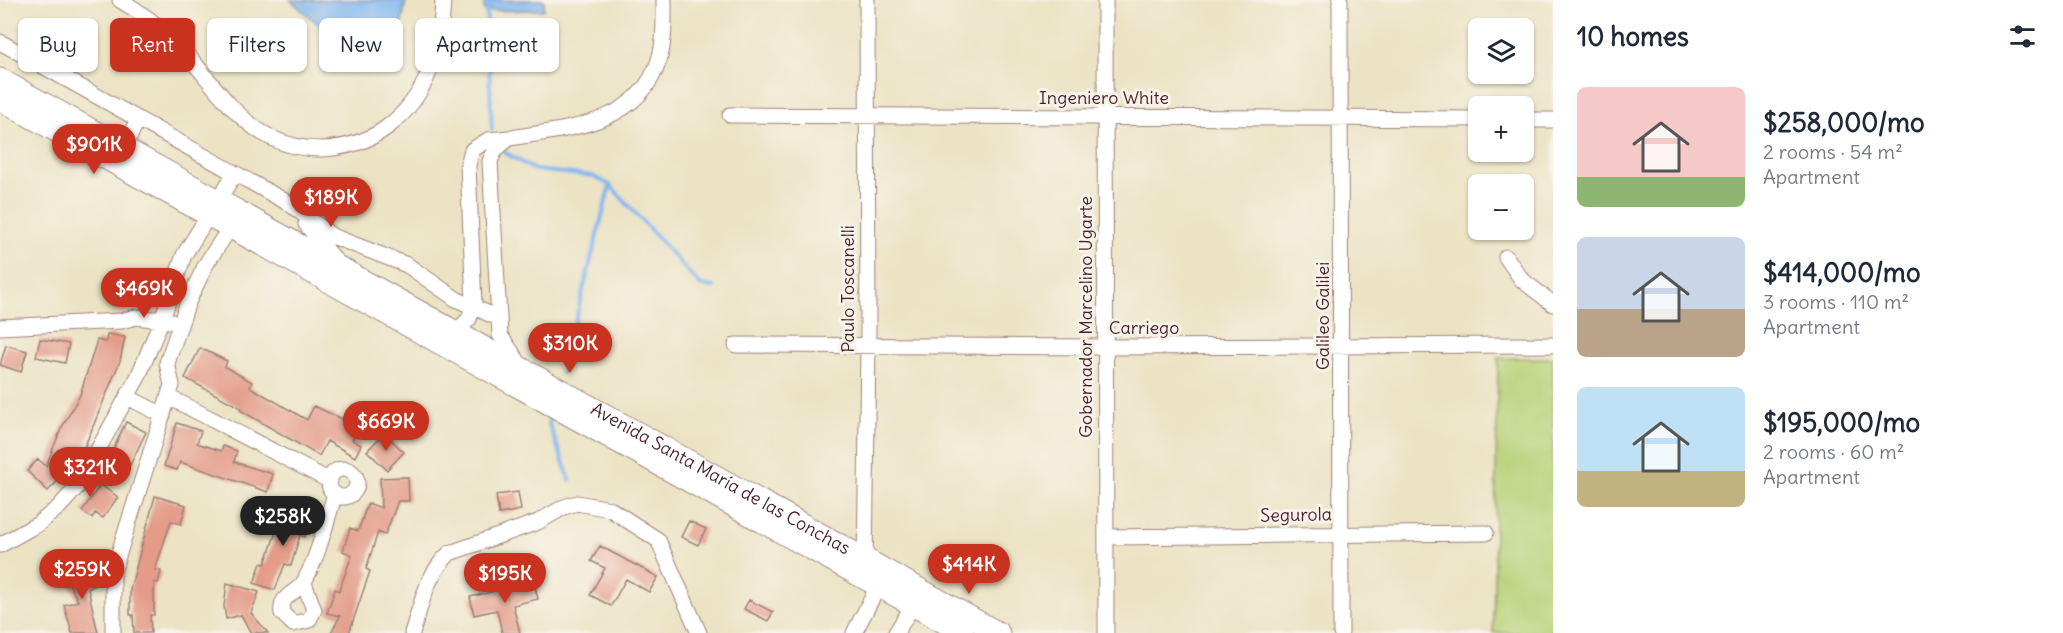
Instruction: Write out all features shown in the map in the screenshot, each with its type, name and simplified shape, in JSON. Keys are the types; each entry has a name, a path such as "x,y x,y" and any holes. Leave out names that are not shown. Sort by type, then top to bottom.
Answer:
{"main road":[{"name":"Avenida Santa María de las Conchas","path":"0,79 124,148 212,208"},
{"name":"Avenida Santa María de las Conchas","path":"0,100 235,220 917,598 999,633"},
{"name":"Avenida Santa María de las Conchas","path":"235,220 346,273 525,371 873,574"},
{"name":"Avenida Santa María de las Conchas","path":"917,598 963,633"}],"street":[{"path":"120,0 138,11 178,45 236,113 252,127 278,142 310,149 331,148 365,140 381,132 407,111 431,70 439,41 444,0"},
{"path":"456,333 469,319 474,304 468,165 472,150 488,140 587,126 630,105 647,87 659,60 664,0"},
{"name":"Paulo Toscanelli","path":"867,0 868,344 873,574"},
{"name":"Gobernador Marcelino Ugarte","path":"1105,0 1107,633"},
{"name":"Galileo Galilei","path":"1340,0 1342,117 1341,633"},
{"path":"0,42 290,204 332,236 407,265 456,299 474,304 498,318"},
{"name":"Ingeniero White","path":"730,115 1468,119"},
{"path":"124,148 138,119"},
{"path":"1534,120 1553,120"},
{"path":"509,138 496,149 490,161 498,318 500,335 508,351 525,371"},
{"path":"0,544 38,525 78,486 147,357 184,255 235,173"},
{"path":"290,204 346,273"},
{"path":"113,633 113,572 169,397 172,385 166,363 198,279 235,220"},
{"path":"1506,257 1522,280 1553,304"},
{"path":"1553,292 1553,298"},
{"path":"0,327 121,321 136,318 162,319 180,324"},
{"name":"Carriego","path":"736,345 1105,347 1553,345"},
{"path":"147,357 166,363"},
{"path":"169,397 332,487 304,583"},
{"path":"127,398 163,415"},
{"path":"412,633 431,576 440,561 450,552 538,522 564,507 577,503 610,509 658,540 699,633"},
{"name":"Segurola","path":"1106,537 1486,533"},
{"path":"854,633 873,574"},
{"path":"896,633 917,598"}],"green space":[{"path":"1498,358 1553,358 1553,633 1493,633"}],"water":[{"path":"290,0 406,0 403,18 319,18 318,24"},
{"path":"484,0 544,0 544,10 484,11"}],"building":[{"path":"155,281 164,284 160,295 151,291"},
{"path":"107,334 125,337 120,361 77,465 74,464 48,491 27,471 38,459 46,466 61,429 80,395 97,340 106,342"},
{"path":"40,339 69,344 65,363 36,357"},
{"path":"6,345 27,351 21,372 0,365"},
{"path":"200,348 227,361 225,367 252,382 250,387 307,420 314,406 360,427 352,440 361,445 355,457 327,441 319,456 240,410 241,408 185,378"},
{"path":"126,422 146,432 130,465 110,456"},
{"path":"177,423 201,431 197,443 221,451 223,446 237,451 234,462 273,474 268,492 180,462 177,470 164,466"},
{"path":"384,433 404,452 387,470 367,451"},
{"path":"408,477 409,501 398,501 385,535 378,532 366,569 370,571 349,633 331,633 340,616 327,613 335,589 339,591 352,555 343,551 350,528 358,531 368,503 381,508 380,478"},
{"path":"100,485 118,497 103,518 95,513 92,518 82,511"},
{"path":"518,492 521,510 499,514 496,495"},
{"path":"155,496 186,505 181,524 171,521 155,570 161,571 158,583 154,582 154,615 150,615 151,633 134,633 133,615 130,615 130,590"},
{"path":"293,508 313,514 305,537 300,535 291,566 285,564 275,590 254,583 261,563 265,564 283,512 291,514"},
{"path":"689,521 706,529 698,545 681,537"},
{"path":"600,546 658,577 649,592 626,579 611,606 590,595 605,568 591,561"},
{"path":"88,562 99,583 88,589 98,633 72,633 64,605 78,601 64,574"},
{"path":"534,582 538,599 513,605 520,633 502,633 497,610 474,615 470,597"},
{"path":"227,583 259,592 251,613 268,633 251,633 241,615 226,619 224,606"},
{"path":"749,600 773,612 768,621 744,609"}],"waterway":[{"path":"486,0 492,130"},
{"path":"504,152 535,170 592,176 610,185"},
{"path":"562,373 610,185 700,285 714,287"},
{"path":"550,414 549,424 570,480"}]}
